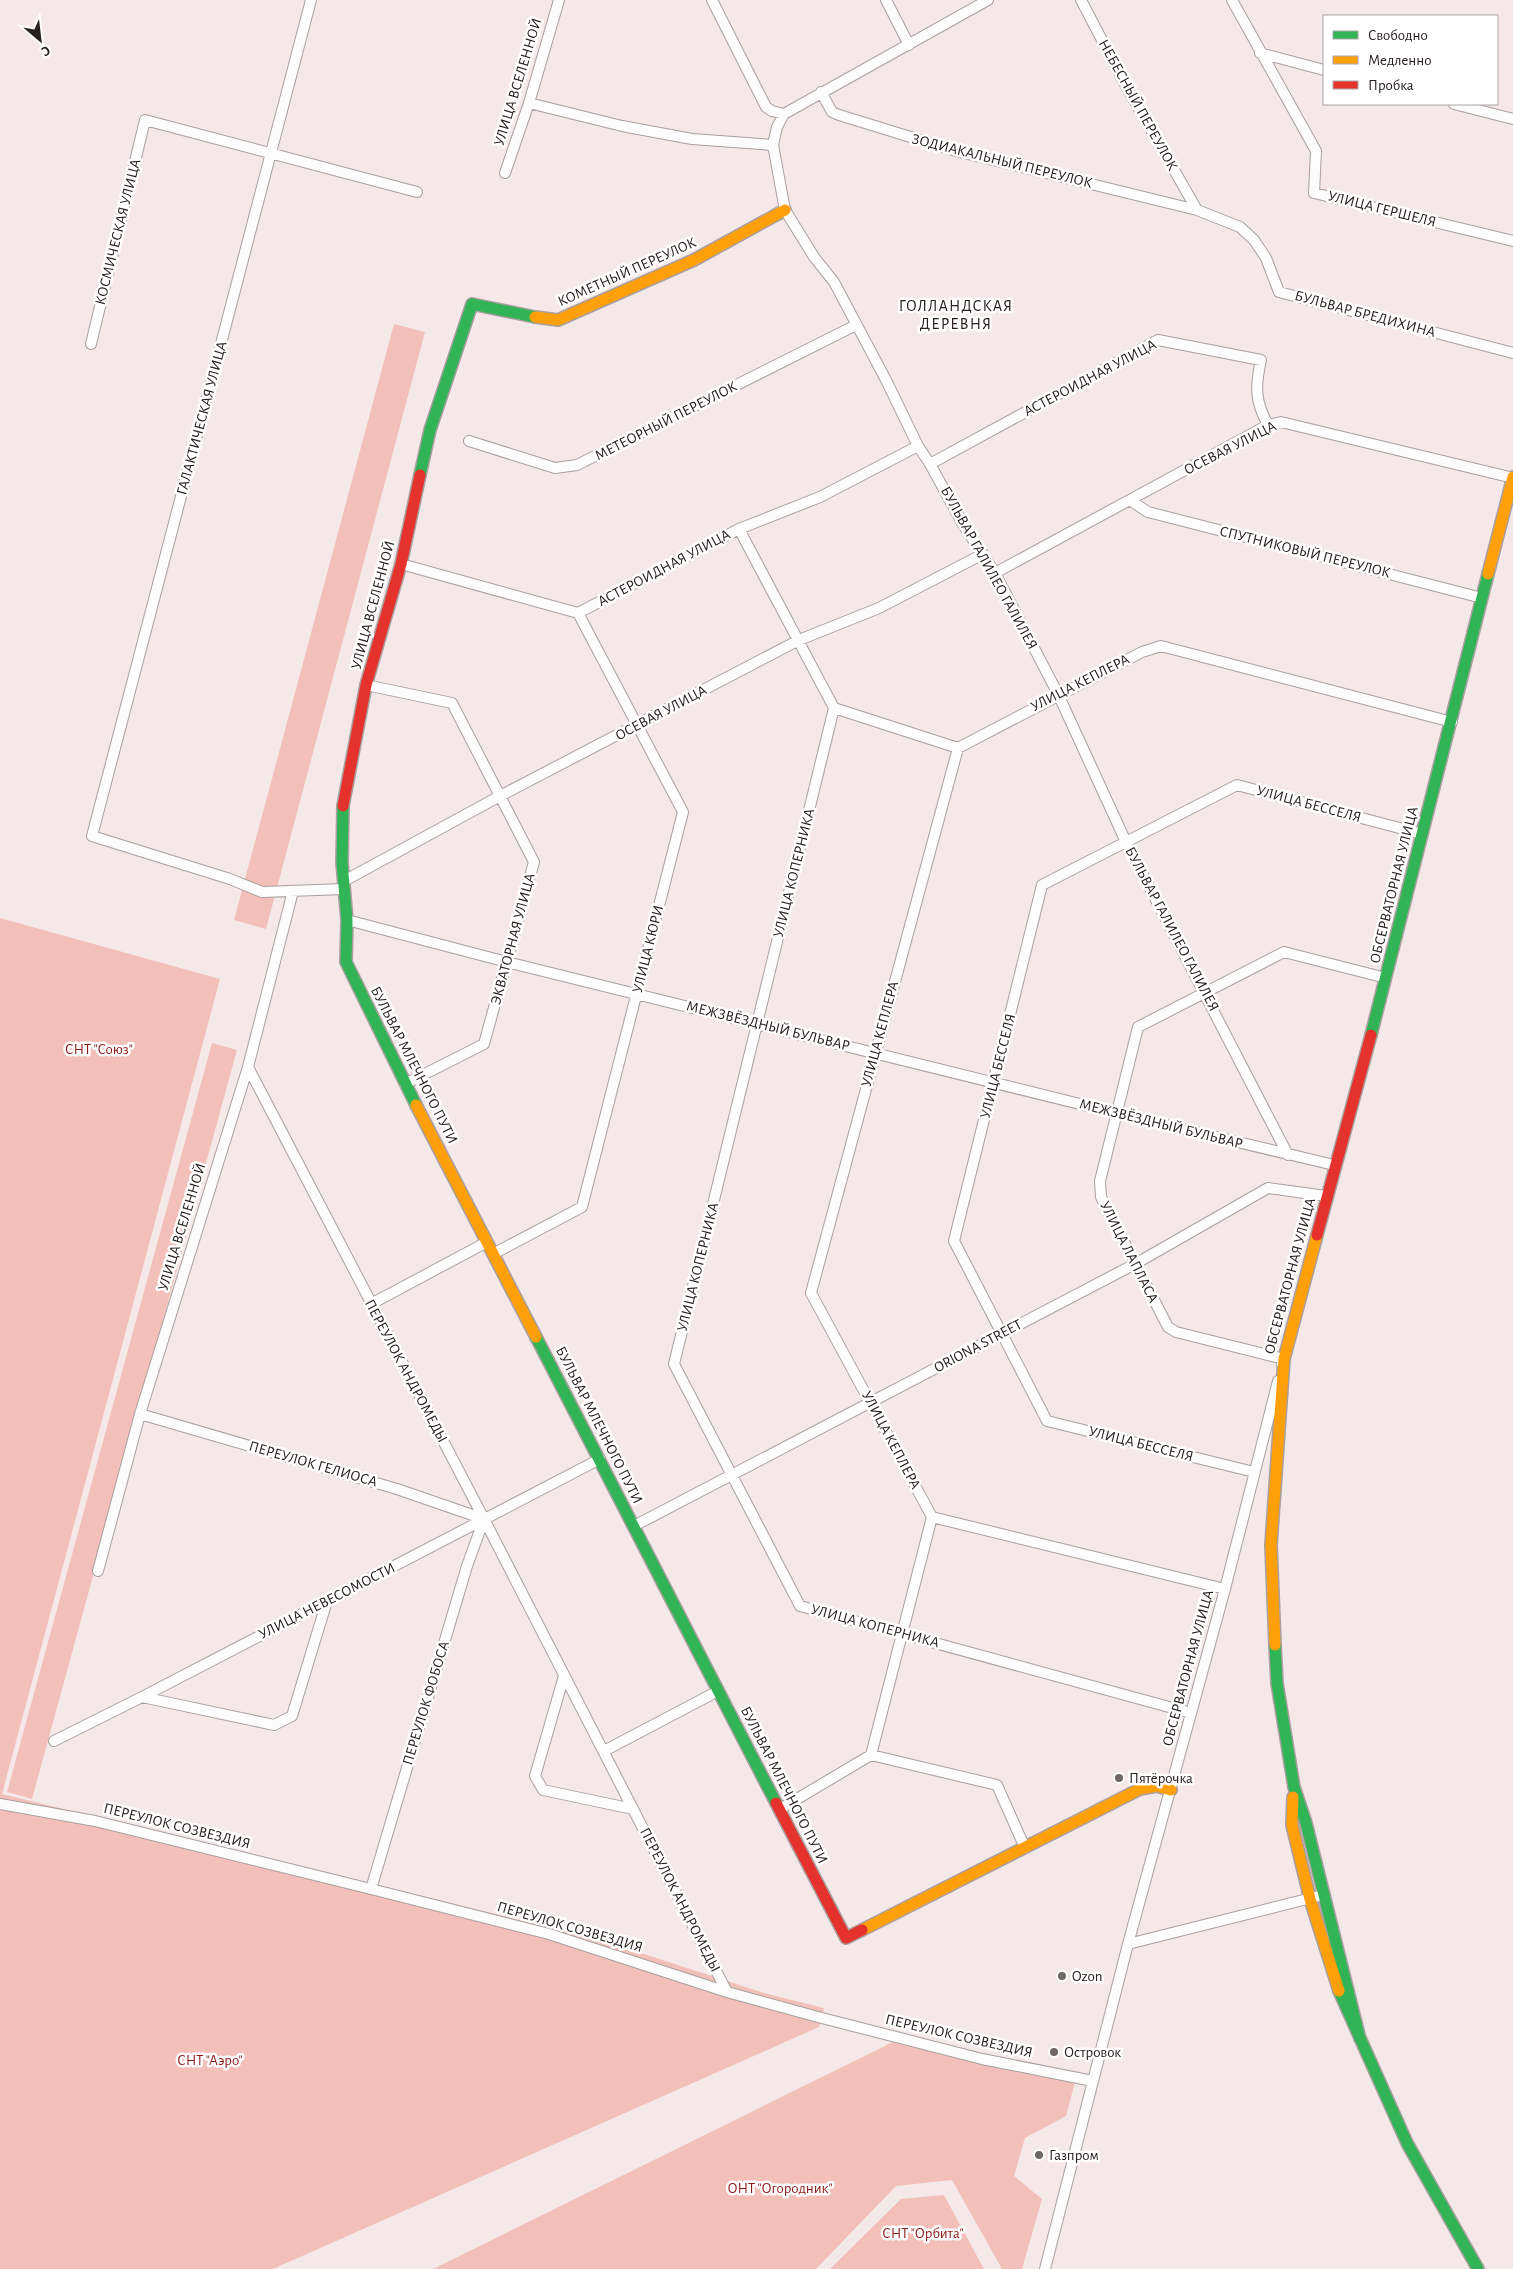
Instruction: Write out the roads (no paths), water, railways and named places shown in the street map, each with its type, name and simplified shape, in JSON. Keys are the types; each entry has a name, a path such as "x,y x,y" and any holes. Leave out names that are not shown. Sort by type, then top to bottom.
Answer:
{"street":[{"name":"ГАЛАКТИЧЕСКАЯ УЛИЦА","path":"293,891 262,892 92,836 311,0"},
{"name":"УЛИЦА ВСЕЛЕННОЙ","path":"505,173 529,103 559,0"},
{"path":"712,0 766,106 772,111 784,114"},
{"path":"886,0 910,45"},
{"path":"529,103 622,126 692,139 773,145 777,127 784,114 988,0"},
{"name":"НЕБЕСНЫЙ ПЕРЕУЛОК","path":"1081,0 1126,86 1197,210"},
{"name":"УЛИЦА ГЕРШЕЛЯ","path":"1232,0 1316,151 1314,193 1513,241"},
{"path":"1260,53 1323,70"},
{"name":"ЗОДИАКАЛЬНЫЙ ПЕРЕУЛОК","path":"821,92 832,112 840,116 956,152 1197,210"},
{"path":"1458,105 1513,119"},
{"name":"КОСМИЧЕСКАЯ УЛИЦА","path":"91,344 145,120 272,154"},
{"name":"БУЛЬВАР ГАЛИЛЕО ГАЛИЛЕЯ","path":"773,145 785,210 814,257 834,282 886,380 918,446 964,526 995,573 1058,694 1126,842 1288,1155"},
{"path":"272,154 417,192"},
{"name":"КОМЕТНЫЙ ПЕРЕУЛОК","path":"472,304 548,320 558,320 694,260 785,210"},
{"name":"БУЛЬВАР БРЕДИХИНА","path":"1197,210 1240,227 1266,258 1279,292 1513,352"},
{"name":"УЛИЦА ВСЕЛЕННОЙ","path":"347,920 344,885 343,805 366,685 401,564 430,430 472,304"},
{"name":"МЕТЕОРНЫЙ ПЕРЕУЛОК","path":"469,441 555,468 578,465 856,325"},
{"name":"АСТЕРОИДНАЯ УЛИЦА","path":"930,464 1158,340 1261,360 1257,380 1259,407 1268,425"},
{"name":"ОСЕВАЯ УЛИЦА","path":"995,573 1131,501 1268,425 1281,422 1513,478"},
{"name":"АСТЕРОИДНАЯ УЛИЦА","path":"578,613 739,529 820,497 918,446"},
{"name":"ОБСЕРВАТОРНАЯ УЛИЦА","path":"1045,2269 1128,1944 1225,1590 1334,1165 1386,978 1513,478"},
{"name":"СПУТНИКОВЫЙ ПЕРЕУЛОК","path":"1131,501 1148,512 1482,598"},
{"path":"739,529 834,708 958,748"},
{"name":"ОСЕВАЯ УЛИЦА","path":"344,885 500,796 799,640 879,608 983,554"},
{"path":"401,564 578,613"},
{"name":"УЛИЦА КЮРИ","path":"493,1254 582,1207 683,812 578,613"},
{"name":"УЛИЦА КЕПЛЕРА","path":"932,1517 811,1292 958,748 1058,694 1142,652 1161,646 1452,722"},
{"name":"ЭКВАТОРНАЯ УЛИЦА","path":"366,685 452,703 534,862 484,1044 405,1084"},
{"name":"УЛИЦА КОПЕРНИКА","path":"834,708 674,1364 800,1606 1191,1713"},
{"name":"УЛИЦА БЕССЕЛЯ","path":"1254,1472 1046,1421 954,1241 1042,885 1237,785 1422,834"},
{"path":"293,891 344,885"},
{"name":"УЛИЦА ВСЕЛЕННОЙ","path":"98,1572 140,1414 248,1067 293,891"},
{"name":"МЕЖЗВЁЗДНЫЙ БУЛЬВАР","path":"347,920 507,962 1334,1165"},
{"name":"БУЛЬВАР МЛЕЧНОГО ПУТИ","path":"347,920 346,962 405,1084 846,1938 1025,1848"},
{"name":"УЛИЦА ЛАПЛАСА","path":"1284,1358 1176,1332 1163,1320 1101,1197 1100,1181 1138,1027 1284,952 1386,978"},
{"name":"ПЕРЕУЛОК АНДРОМЕДЫ","path":"248,1067 484,1519 727,1992"},
{"name":"ORIONA STREET","path":"634,1526 1135,1264 1268,1188 1326,1196"},
{"path":"371,1304 487,1242"},
{"path":"1284,1358 1271,1545 1277,1683 1294,1787 1306,1823 1360,2039"},
{"name":"ПЕРЕУЛОК ГЕЛИОСА","path":"140,1414 398,1489 484,1519"},
{"name":"УЛИЦА НЕВЕСОМОСТИ","path":"54,1741 600,1459"},
{"path":"871,1756 932,1517 1225,1590"},
{"name":"ПЕРЕУЛОК ФОБОСА","path":"370,1889 466,1566 484,1519"},
{"path":"142,1697 274,1725 292,1716 327,1601"},
{"path":"564,1676 535,1776 543,1790 633,1809"},
{"path":"604,1751 718,1691"},
{"path":"780,1809 871,1756 997,1785 1025,1848 1140,1789 1157,1786 1171,1790"},
{"path":"1294,1787 1292,1825 1310,1899 1336,1985 1407,2143 1478,2269"},
{"name":"ПЕРЕУЛОК СОЗВЕЗДИЯ","path":"0,1804 95,1821 549,1934 727,1992 982,2059 1093,2081"},
{"path":"1128,1944 1323,1895"}],"place":[{"name":"Пятёрочка","path":"1119,1778"},
{"name":"Ozon","path":"1062,1976"},
{"name":"Островок","path":"1054,2052"},
{"name":"Газпром","path":"1039,2155"}],"district":[{"name":"ГОЛЛАНДСКАЯ ДЕРЕВНЯ","path":"956,315"}],"park label":[{"name":"СНТ \"Союз\"","path":"99,1049"},
{"name":"СНТ \"Аэро\"","path":"210,2060"},
{"name":"ОНТ \"Огородник\"","path":"780,2188"},
{"name":"СНТ \"Орбита\"","path":"923,2233"}]}
